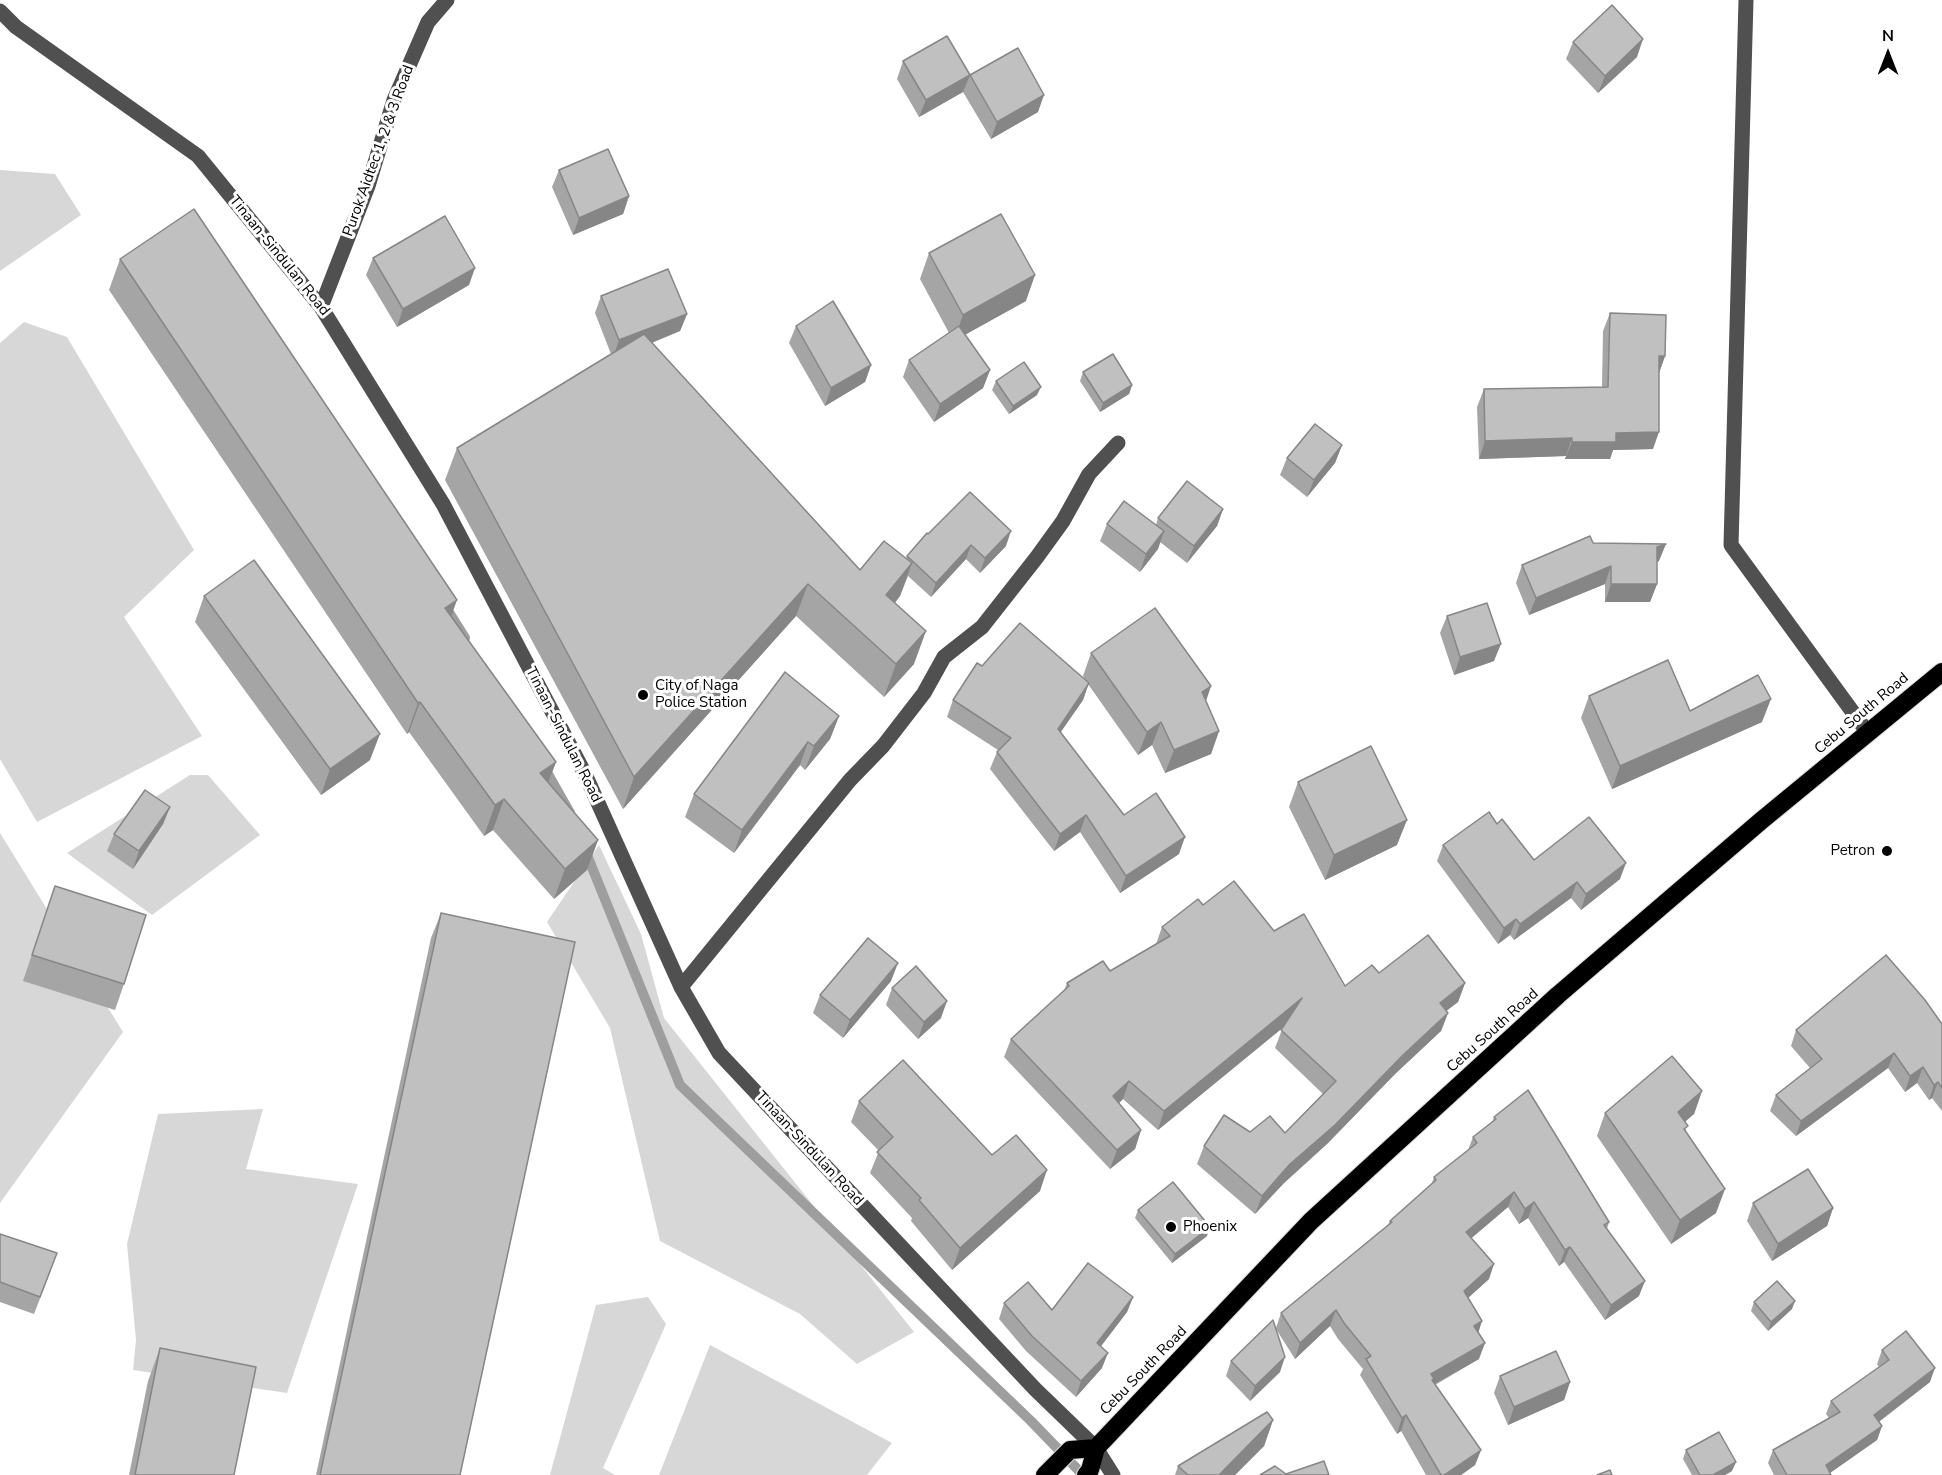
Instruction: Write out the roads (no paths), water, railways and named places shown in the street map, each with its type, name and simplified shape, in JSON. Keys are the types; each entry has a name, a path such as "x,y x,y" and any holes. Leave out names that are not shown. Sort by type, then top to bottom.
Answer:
{"highway":[{"name":"Cebu South Road","path":"1088,1472 1096,1448 1311,1221 1558,996 1762,820 1942,672"},
{"path":"1045,1475 1071,1450 1096,1448"}],"street":[{"name":"Purok Aidtec 1, 2 & 3 Road","path":"321,307 368,186 394,100 428,22 447,0"},
{"path":"1746,0 1731,544 1868,733"},
{"name":"Tinaan-Sindulan Road","path":"0,11 16,27 198,156 321,307 443,504 585,774 681,987 719,1053 1035,1389 1096,1448 1113,1475"},
{"path":"681,987 850,780 883,746 924,693 944,657 982,627 1009,594 1062,522 1089,474 1118,443"}],"waterway":[{"path":"445,606 465,638"},
{"path":"544,767 570,813"},
{"path":"585,850 680,1085 1031,1421 1083,1475"}],"place":[{"name":"City of Naga Police Station","path":"643,695"},
{"name":"Petron","path":"1887,851"},
{"name":"Phoenix","path":"1171,1227"}]}
